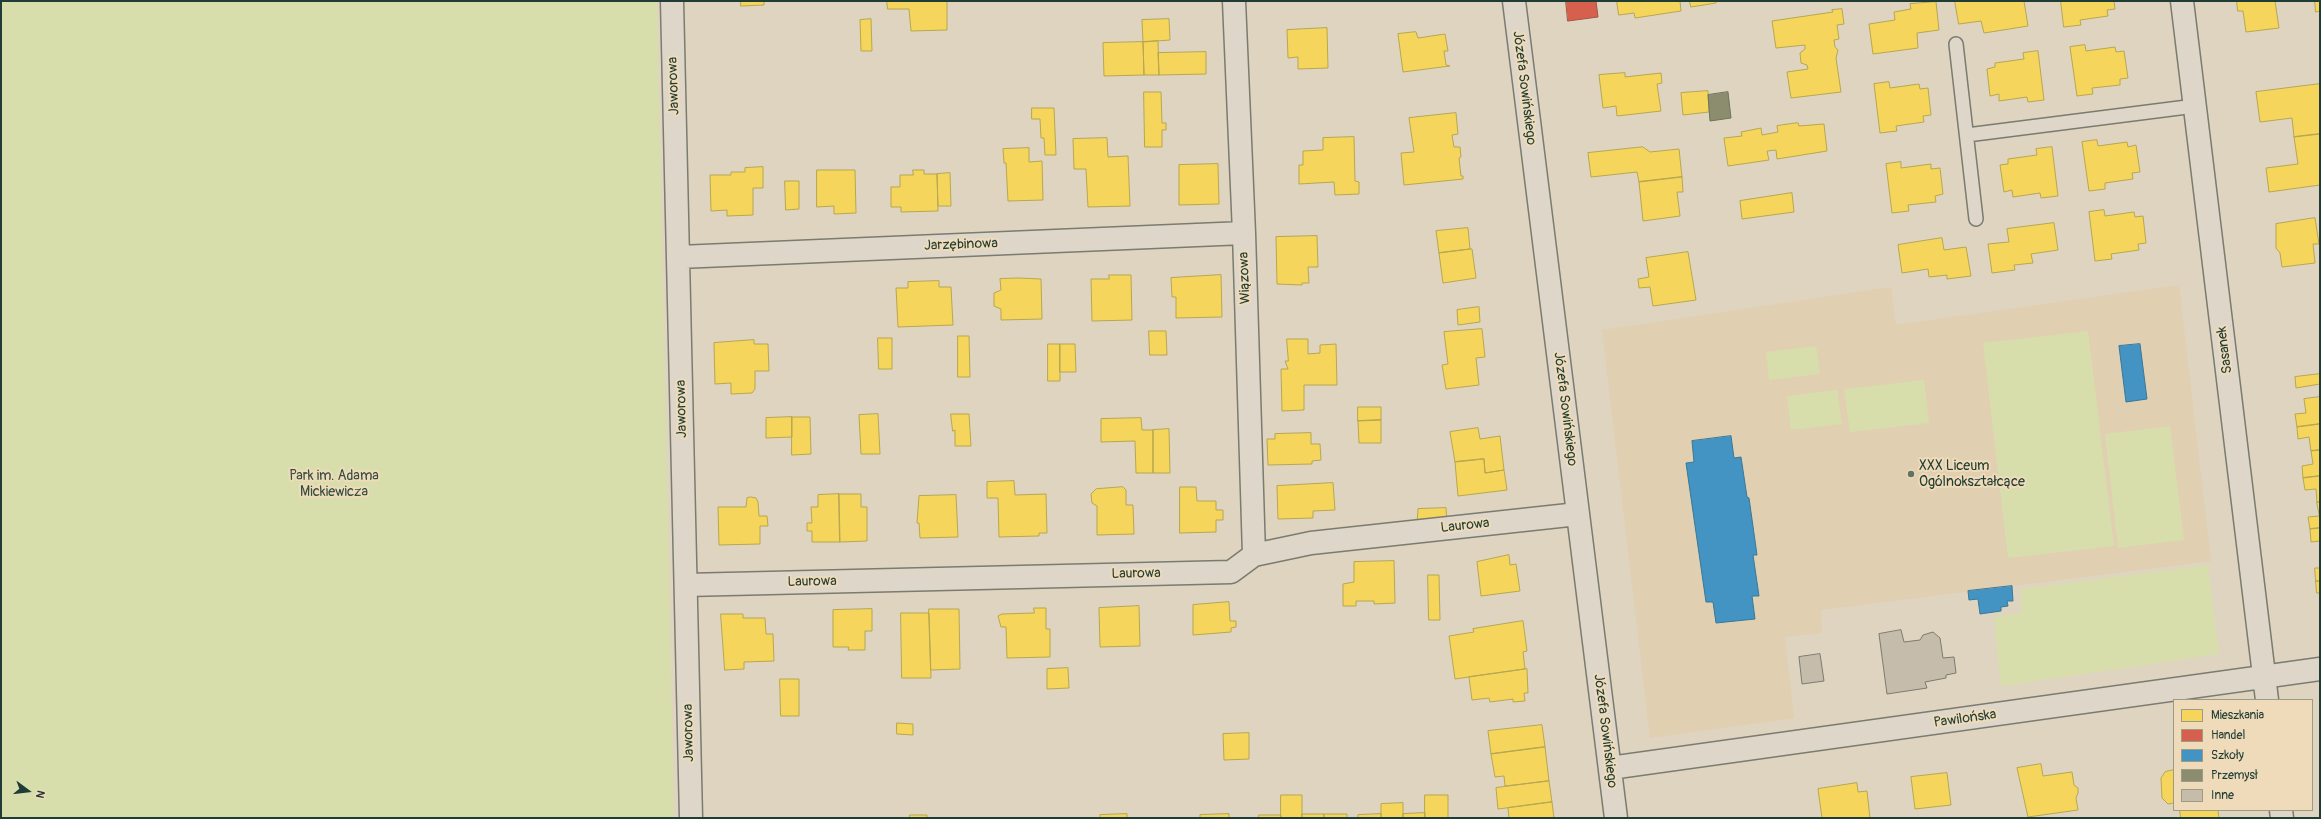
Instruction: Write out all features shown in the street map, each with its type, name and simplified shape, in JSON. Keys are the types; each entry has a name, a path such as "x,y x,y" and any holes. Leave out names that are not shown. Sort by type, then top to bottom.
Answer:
{"street":[{"name":"Jaworowa","path":"672,1 691,818"},
{"name":"Wiązowa","path":"1234,1 1244,233 1254,555"},
{"name":"Józefa Sowińskiego","path":"1514,1 1616,818"},
{"name":"Sasanek","path":"2182,1 2268,699"},
{"name":"Jarzębinowa","path":"679,257 1244,233"},
{"name":"Laurowa","path":"686,585 1231,572 1254,555 1311,543 1578,514"},
{"name":"Pawilońska","path":"1610,768 2320,669"}],"lane":[{"path":"1956,44 1976,219"},
{"path":"1967,135 2195,106"}],"shaded area":[{"name":"XXX Liceum Ogólnokształcące","path":"2179,285 2211,561 1821,610 1822,633 1785,637 1794,718 1650,738 1602,330 1891,287 1896,325"}],"green space":[{"name":"Park im. Adama Mickiewicza","path":"1,1 657,1 674,818 1,818"},
{"path":"2088,331 2114,546 2008,558 1983,343"},
{"path":"1816,346 1820,374 1769,380 1766,352"},
{"path":"1924,380 1929,423 1850,432 1844,389"},
{"path":"1837,390 1842,424 1791,430 1787,396"},
{"path":"2170,426 2184,540 2118,548 2105,434"},
{"path":"2208,565 2219,654 2001,686 1994,617 2022,613 2020,589"}],"building: Mieszkania":[{"path":"741,1 764,1 764,5 741,6"},
{"path":"887,1 947,1 947,30 911,31 909,9 888,9"},
{"path":"1617,1 1680,1 1681,11 1635,18 1634,13 1619,15"},
{"path":"1690,1 1716,1 1716,3 1691,7"},
{"path":"1955,1 2024,1 2028,26 1984,33 1981,21 1959,24"},
{"path":"2061,1 2114,1 2115,9 2107,10 2108,16 2080,20 2081,25 2064,27"},
{"path":"2237,1 2275,1 2279,28 2246,32 2243,11 2238,11"},
{"path":"2315,1 2320,1 2320,11 2316,12"},
{"path":"1936,2 1939,30 1917,33 1918,48 1873,54 1869,24 1895,20 1894,12 1911,9 1910,4"},
{"path":"1842,9 1844,24 1837,25 1839,39 1834,40 1835,47 1838,50 1836,58 1841,92 1791,98 1787,72 1808,69 1807,65 1801,63 1800,53 1805,49 1805,45 1776,48 1772,21 1833,12 1832,10"},
{"path":"871,19 872,51 861,51 860,20"},
{"path":"1169,19 1170,40 1143,42 1142,20"},
{"path":"1327,28 1328,68 1298,69 1298,57 1288,58 1287,30"},
{"path":"1416,32 1418,38 1445,34 1448,51 1444,51 1446,65 1450,66 1403,72 1398,34"},
{"path":"1158,41 1159,75 1144,75 1143,42"},
{"path":"1143,42 1144,75 1104,76 1103,43"},
{"path":"2085,45 2086,51 2115,47 2116,52 2124,51 2128,78 2120,79 2120,85 2092,88 2093,94 2077,96 2070,47"},
{"path":"2038,51 2044,100 2028,102 2027,97 1999,101 1999,94 1990,96 1987,69 1995,67 1995,63 2024,59 2023,53"},
{"path":"1206,52 1206,74 1159,75 1158,53"},
{"path":"1625,73 1625,77 1661,73 1662,83 1657,84 1661,111 1617,116 1616,106 1603,108 1599,75"},
{"path":"1889,82 1890,88 1919,84 1920,89 1928,88 1931,115 1923,116 1924,122 1896,126 1897,131 1880,133 1874,84"},
{"path":"2320,84 2320,134 2294,137 2292,118 2260,122 2256,92"},
{"path":"1708,91 1709,112 1683,115 1681,93"},
{"path":"1144,92 1161,92 1162,123 1166,123 1166,130 1162,130 1162,147 1145,147"},
{"path":"1032,108 1054,108 1056,155 1045,155 1044,138 1041,138 1040,119 1032,119"},
{"path":"1456,113 1458,134 1452,135 1454,147 1460,147 1461,157 1459,158 1461,176 1463,176 1463,179 1404,185 1401,153 1414,152 1409,118"},
{"path":"1798,123 1799,126 1824,124 1827,151 1777,159 1776,150 1767,151 1769,160 1728,166 1724,138 1742,136 1741,132 1761,128 1762,135 1778,132 1777,126"},
{"path":"2320,134 2320,185 2269,192 2266,168 2298,164 2294,137"},
{"path":"1354,137 1355,181 1359,182 1359,194 1335,195 1334,182 1299,184 1299,165 1303,165 1303,151 1323,150 1323,138"},
{"path":"1107,138 1108,157 1128,156 1130,206 1088,207 1086,169 1074,169 1073,139"},
{"path":"2097,140 2098,146 2127,142 2128,147 2136,145 2140,172 2132,173 2133,179 2105,183 2105,189 2089,191 2082,142"},
{"path":"1643,147 1650,152 1679,149 1682,177 1639,182 1637,172 1591,177 1588,153"},
{"path":"2052,147 2058,196 2041,198 2040,193 2013,197 2012,190 2004,192 2000,165 2008,164 2008,159 2037,155 2036,149"},
{"path":"1029,148 1029,162 1042,161 1043,200 1008,201 1006,163 1004,163 1003,149"},
{"path":"1901,162 1901,168 1931,164 1931,169 1940,168 1943,194 1935,196 1936,202 1908,205 1909,211 1892,213 1886,164"},
{"path":"1218,164 1219,204 1179,205 1179,165"},
{"path":"763,167 763,188 753,188 753,215 727,216 727,210 711,211 710,175 731,175 731,172 745,172 745,168"},
{"path":"817,170 855,170 856,213 834,214 834,206 817,207"},
{"path":"913,170 924,170 924,174 937,174 938,211 901,212 901,207 891,207 891,187 900,187 900,175 913,175"},
{"path":"950,173 951,206 938,206 937,174"},
{"path":"1682,177 1683,192 1677,192 1680,216 1643,221 1639,182"},
{"path":"785,181 799,181 799,209 786,210"},
{"path":"1792,193 1794,212 1742,219 1740,201"},
{"path":"2104,210 2105,216 2134,212 2135,217 2143,216 2146,243 2138,244 2139,250 2111,254 2112,259 2095,261 2089,212"},
{"path":"2315,218 2319,244 2313,244 2315,263 2282,267 2280,253 2276,248 2276,224"},
{"path":"2054,223 2058,250 2031,254 2033,263 2014,265 2015,270 1992,273 1988,244 2009,242 2007,229"},
{"path":"1468,228 1470,249 1439,253 1436,231"},
{"path":"1317,236 1318,267 1308,267 1309,283 1302,283 1302,285 1277,284 1276,237"},
{"path":"1942,238 1944,250 1966,247 1971,276 1947,279 1947,275 1929,277 1928,269 1902,273 1898,245"},
{"path":"1472,249 1476,278 1443,283 1439,253"},
{"path":"1688,252 1696,300 1653,306 1650,287 1639,288 1638,279 1649,277 1646,258"},
{"path":"1109,275 1131,275 1132,320 1092,321 1091,279 1109,279"},
{"path":"1221,275 1222,317 1176,318 1176,297 1172,297 1171,278"},
{"path":"1000,279 1041,279 1042,319 1001,320 1001,309 994,306 994,293 1001,290"},
{"path":"939,281 939,287 951,287 953,325 898,327 896,288 908,288 908,282"},
{"path":"1479,307 1480,322 1458,325 1457,310"},
{"path":"1482,329 1485,357 1476,358 1479,385 1446,389 1442,365 1448,364 1444,332"},
{"path":"1149,331 1166,331 1167,355 1150,355"},
{"path":"958,336 969,336 970,377 958,377"},
{"path":"878,338 892,338 892,369 879,369"},
{"path":"1287,339 1308,339 1308,354 1320,353 1320,345 1336,344 1337,385 1304,385 1304,410 1282,411 1281,369 1288,369 1285,361 1288,361"},
{"path":"754,340 754,344 768,344 769,371 755,371 755,389 752,393 731,394 731,383 715,384 714,343"},
{"path":"1048,344 1060,344 1060,381 1048,381"},
{"path":"1060,344 1075,344 1076,372 1060,372"},
{"path":"2320,374 2320,384 2296,388 2295,377"},
{"path":"2320,397 2320,424 2297,427 2295,414 2306,413 2304,399"},
{"path":"1358,407 1381,407 1381,420 1358,421"},
{"path":"878,414 880,454 861,454 859,415"},
{"path":"951,414 969,414 971,446 955,446 955,430 953,431"},
{"path":"792,417 810,417 811,454 792,455"},
{"path":"792,417 792,437 766,438 766,418"},
{"path":"1141,418 1142,430 1153,430 1153,473 1136,473 1135,441 1101,442 1101,419"},
{"path":"1381,420 1381,443 1359,443 1358,421"},
{"path":"2320,424 2320,450 2311,451 2309,437 2298,439 2297,427"},
{"path":"1478,428 1480,439 1500,436 1504,470 1485,473 1484,459 1455,462 1450,432"},
{"path":"1169,429 1170,473 1153,473 1153,430"},
{"path":"1311,433 1311,444 1320,444 1321,460 1312,461 1312,464 1268,465 1267,439 1275,439 1275,434"},
{"path":"2320,450 2320,476 2303,478 2302,466 2313,464 2311,451"},
{"path":"1484,459 1485,473 1504,470 1507,490 1458,496 1455,462"},
{"path":"2320,476 2320,502 2317,502 2316,489 2305,490 2303,478"},
{"path":"1014,481 1015,495 1046,494 1047,533 1039,533 1039,536 999,537 998,498 987,498 987,482"},
{"path":"1333,483 1335,510 1313,511 1313,518 1278,519 1277,486"},
{"path":"1123,487 1126,490 1126,505 1133,505 1134,534 1097,535 1097,506 1092,503 1091,494 1096,489"},
{"path":"1180,487 1196,487 1197,501 1216,501 1216,510 1223,510 1223,520 1216,520 1216,532 1180,533"},
{"path":"839,494 861,494 861,507 867,507 867,541 840,542"},
{"path":"839,494 840,542 812,542 812,531 807,531 807,523 812,523 811,507 818,507 818,495"},
{"path":"956,495 958,537 920,538 919,523 917,523 919,496"},
{"path":"747,498 756,498 758,502 759,516 767,516 768,526 760,526 760,544 719,545 718,507 746,507"},
{"path":"2317,502 2320,502 2320,528 2310,529 2308,517 2319,516"},
{"path":"1446,508 1447,523 1417,524 1418,509"},
{"path":"2320,528 2320,541 2311,542 2310,529"},
{"path":"1509,555 1510,565 1516,564 1520,591 1481,596 1477,562"},
{"path":"1394,561 1395,603 1374,604 1374,601 1356,601 1356,606 1343,606 1343,584 1354,582 1354,562"},
{"path":"2315,568 2320,568 2320,581 2316,581"},
{"path":"1428,575 1439,575 1440,620 1429,620"},
{"path":"2316,581 2320,581 2320,593 2317,593"},
{"path":"1229,602 1230,621 1236,621 1236,627 1231,628 1231,632 1193,635 1193,605"},
{"path":"1139,606 1140,646 1100,647 1099,608"},
{"path":"1034,608 1046,608 1046,629 1050,629 1050,657 1007,658 1006,627 1001,627 998,616 1002,614 1034,613"},
{"path":"872,609 872,631 865,631 865,650 848,650 849,647 833,647 833,610"},
{"path":"929,609 959,609 960,669 931,670"},
{"path":"901,613 929,613 931,678 902,678"},
{"path":"721,614 743,614 743,618 765,618 766,634 773,634 774,661 744,662 744,669 725,670"},
{"path":"1523,621 1527,651 1523,652 1525,669 1455,679 1449,636 1474,632 1473,629"},
{"path":"1068,668 1069,688 1047,689 1047,669"},
{"path":"1527,669 1528,693 1524,693 1525,701 1513,702 1513,699 1490,702 1489,698 1472,700 1469,677"},
{"path":"780,679 799,679 799,716 781,716"},
{"path":"897,723 913,724 913,735 897,734"},
{"path":"1542,725 1545,747 1491,754 1488,731"},
{"path":"1249,733 1249,759 1224,760 1223,734"},
{"path":"1545,747 1549,781 1505,786 1504,776 1495,777 1491,754"},
{"path":"2041,764 2043,776 2072,772 2074,785 2078,788 2076,798 2078,810 2028,817 2017,768"},
{"path":"2173,770 2173,803 2168,804 2162,798 2161,778 2165,772"},
{"path":"1947,773 1951,805 1915,809 1911,777"},
{"path":"1549,781 1552,802 1498,809 1496,788"},
{"path":"1857,783 1858,792 1867,791 1870,818 1822,818 1818,789"},
{"path":"1281,795 1302,795 1302,818 1281,818"},
{"path":"1425,795 1448,795 1448,818 1425,818"},
{"path":"1552,802 1554,818 1509,818 1508,808"},
{"path":"1403,803 1403,818 1381,818 1381,804"},
{"path":"2180,811 2218,811 2219,818 2181,818"},
{"path":"1425,813 1425,818 1403,818 1403,814"},
{"path":"1127,814 1127,818 1100,818 1100,815"},
{"path":"1229,814 1229,818 1200,818 1200,815"},
{"path":"1302,814 1324,814 1324,818 1302,818"},
{"path":"1324,814 1347,814 1347,818 1324,818"},
{"path":"1381,814 1381,818 1358,818 1358,815"},
{"path":"910,815 927,815 927,818 910,818"},
{"path":"1259,815 1281,815 1281,818 1259,818"}],"building: Handel":[{"path":"1566,1 1596,1 1598,17 1568,21"}],"building: Szkoły":[{"path":"2140,344 2147,399 2126,402 2119,346"},
{"path":"1731,436 1734,458 1741,457 1747,497 1749,498 1757,555 1753,555 1759,596 1752,596 1755,619 1716,623 1713,602 1706,602 1686,463 1694,462 1692,441"},
{"path":"2012,586 2013,601 2007,601 2008,606 2001,607 2001,611 1980,614 1978,599 1969,600 1968,591"}],"building: Przemysł":[{"path":"1728,92 1731,118 1710,121 1708,95"}],"building: Inne":[{"path":"1901,630 1904,642 1920,640 1923,635 1933,632 1940,638 1943,658 1954,657 1956,673 1946,675 1946,678 1925,682 1927,688 1887,694 1879,634"},
{"path":"1820,654 1824,681 1802,684 1799,657"}],"place":[{"name":"XXX Liceum Ogólnokształcące","path":"1911,474"}]}
